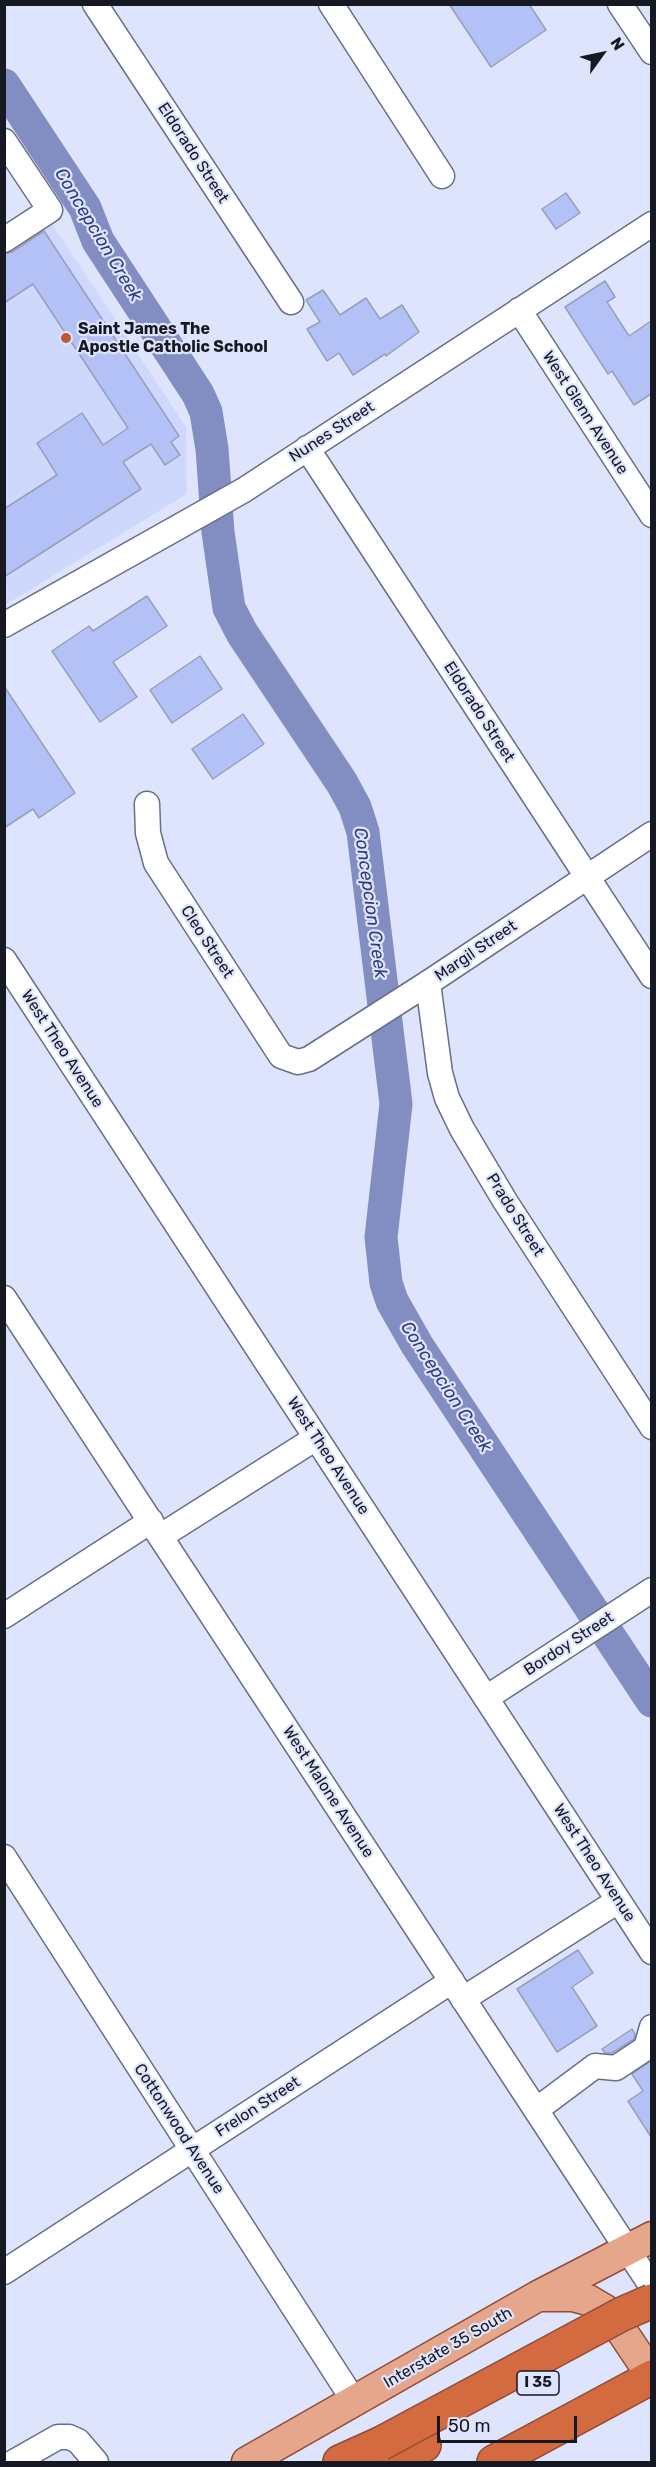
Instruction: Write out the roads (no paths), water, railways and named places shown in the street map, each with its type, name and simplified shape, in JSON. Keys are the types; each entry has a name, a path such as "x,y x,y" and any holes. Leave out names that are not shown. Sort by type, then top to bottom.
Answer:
{"highway":[{"path":"340,2463 386,2453 622,2314 651,2301"},
{"name":"I 35","path":"386,2453 424,2445 651,2322"},
{"path":"494,2463 651,2377"}],"main road":[{"name":"Interstate 35 South","path":"247,2463 538,2296 639,2243"},
{"path":"538,2296 573,2296 588,2300 605,2310 651,2377"}],"street":[{"name":"Eldorado Street","path":"94,4 291,302"},
{"path":"331,4 442,176"},
{"path":"620,4 651,52"},
{"path":"4,141 50,210 4,240"},
{"name":"Nunes Street","path":"4,625 244,490 651,224"},
{"name":"West Glenn Avenue","path":"519,310 651,515"},
{"name":"Eldorado Street","path":"307,448 651,976"},
{"name":"Cleo Street","path":"147,804 148,833 156,863 281,1056 298,1062"},
{"name":"Margil Street","path":"298,1062 309,1059 419,988 651,834"},
{"name":"West Theo Avenue","path":"8,974 316,1438 651,1952"},
{"name":"Prado Street","path":"419,988 447,1098 462,1129 505,1201 651,1427"},
{"name":"West Malone Avenue","path":"4,1298 536,2110 639,2243 651,2287"},
{"path":"4,1616 316,1438"},
{"name":"Bordoy Street","path":"486,1698 651,1590"},
{"name":"Cottonwood Avenue","path":"4,1857 354,2401"},
{"name":"Frelon Street","path":"4,2272 192,2150 457,1990 618,1901"},
{"path":"536,2110 595,2066 616,2068 646,2048 651,2027"},
{"path":"14,2463 58,2437 69,2437 78,2441 96,2463"}],"waterway":[{"name":"Concepcion Creek","path":"4,85 85,208 98,241 198,394 206,412 212,449 218,532 229,608 242,633 342,783 355,807 363,832 396,1104 381,1237 386,1283 392,1301 417,1345 652,1701"}],"place":[{"name":"Saint James The Apostle Catholic School","path":"66,338"}]}
